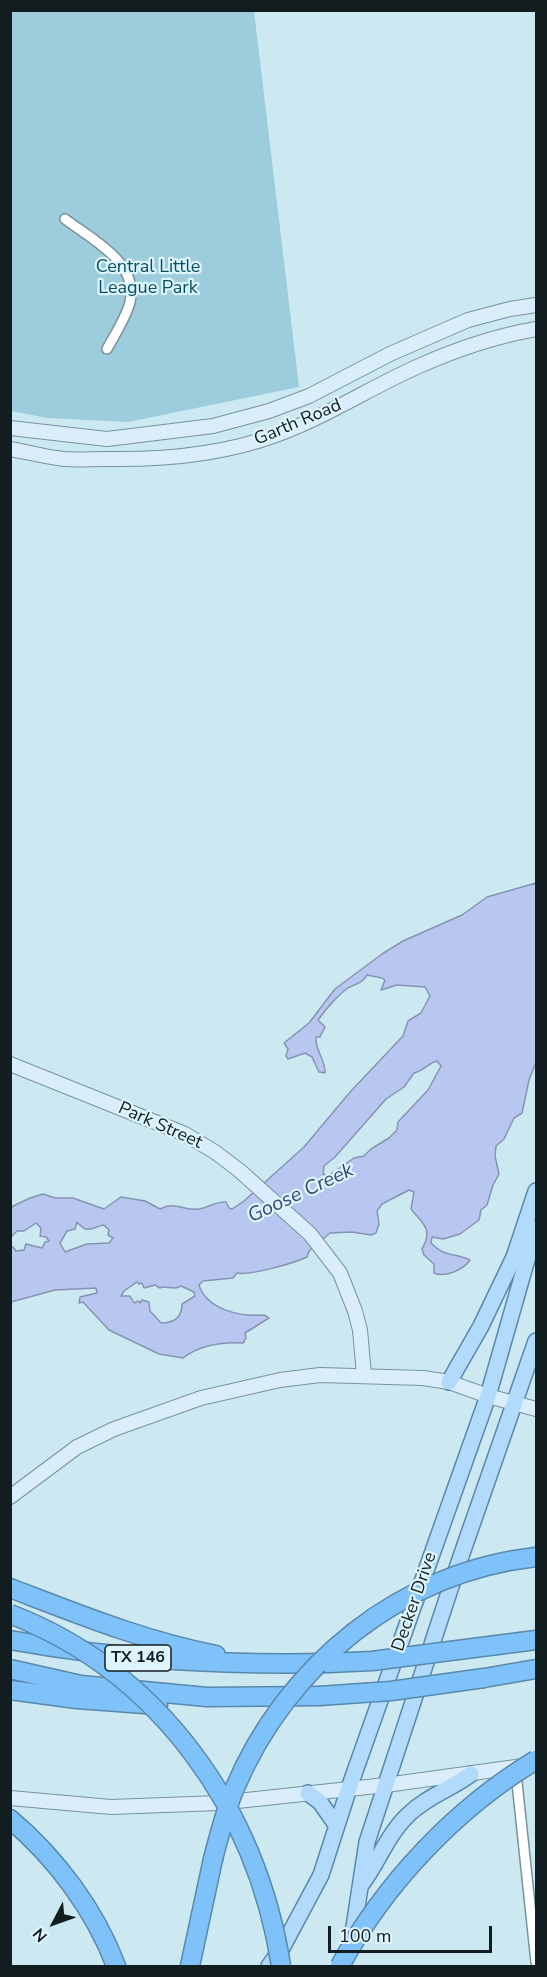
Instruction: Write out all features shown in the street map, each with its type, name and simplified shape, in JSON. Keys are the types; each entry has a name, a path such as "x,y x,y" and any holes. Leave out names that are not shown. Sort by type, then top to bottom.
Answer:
{"highway":[{"path":"190,1966 220,1833 234,1791 258,1741 294,1690 346,1638 401,1599 425,1587 473,1569 537,1557"},
{"path":"10,1588 146,1638 206,1653 268,1664"},
{"path":"10,1614 69,1642 115,1674 155,1709 192,1751 214,1782 248,1847 265,1894 281,1966"},
{"name":"TX 146","path":"10,1640 103,1655 206,1663 268,1664 372,1661 537,1640"},
{"name":"TX 146","path":"10,1669 81,1685 207,1697 319,1696 391,1691 537,1669"},
{"path":"10,1690 108,1702 174,1705 207,1697"},
{"path":"340,1966 388,1895 433,1842 489,1793 537,1762"},
{"path":"10,1819 51,1858 79,1897 116,1966"}],"main road":[{"name":"Garth Road","path":"10,428 107,439 213,426 269,411 309,396 440,331 468,320 510,309 537,305"},
{"name":"Garth Road","path":"10,449 74,459 155,459 244,445 276,435 320,416 419,366 449,354 513,333 537,329"},
{"path":"440,331 449,354"},
{"path":"309,396 320,416"},
{"path":"193,429 195,454"},
{"path":"28,452 33,432"},
{"name":"Park Street","path":"10,1064 185,1134 216,1152 240,1171 310,1234 330,1258 348,1289 355,1311 360,1330 364,1375"},
{"path":"449,1382 481,1326 514,1257 537,1191"},
{"name":"Decker Drive","path":"269,1966 282,1948 321,1875 488,1396 537,1228"},
{"name":"Decker Drive","path":"349,1966 367,1842 459,1562 537,1341"},
{"path":"10,1497 77,1447 114,1429 191,1401 245,1386 280,1380 320,1375 423,1378 449,1382 488,1396 537,1409"},
{"path":"10,1798 111,1807 219,1803 386,1785 515,1768 537,1762"},
{"path":"359,1887 373,1869 394,1831 407,1815 471,1774"},
{"path":"308,1793 320,1802 337,1826"}],"street":[{"path":"65,219 116,258 128,277 129,305 107,349"},
{"path":"515,1768 537,1962"}],"green space":[{"name":"Central Little League Park","path":"11,11 254,11 299,387 128,422 47,418 11,411"}],"water":[{"name":"Goose Creek","path":"536,883 536,1062 529,1080 522,1113 514,1118 504,1139 496,1146 495,1156 499,1174 487,1205 481,1210 479,1220 460,1234 443,1239 432,1237 431,1243 436,1247 445,1253 470,1260 467,1264 448,1274 434,1273 434,1264 424,1255 422,1249 427,1231 411,1209 414,1192 409,1190 382,1204 377,1211 379,1224 376,1233 371,1235 352,1232 330,1233 309,1251 307,1257 301,1260 261,1271 237,1273 233,1278 203,1281 199,1285 203,1294 217,1306 235,1313 264,1315 269,1318 245,1333 246,1338 243,1343 212,1345 183,1358 159,1354 109,1330 83,1302 79,1303 80,1297 97,1293 96,1288 55,1290 11,1302 11,1247 16,1251 24,1250 26,1244 42,1248 45,1242 49,1241 46,1237 40,1236 41,1228 36,1223 24,1231 17,1231 12,1236 11,1207 30,1198 43,1194 55,1198 73,1198 104,1209 121,1197 145,1201 160,1209 175,1206 198,1209 226,1202 232,1209 244,1201 304,1147 351,1091 403,1036 408,1021 421,1013 430,996 425,987 397,985 381,990 385,980 367,975 361,982 348,988 318,1020 325,1027 320,1037 316,1037 316,1041 325,1073 319,1072 312,1057 305,1053 288,1059 286,1056 288,1049 284,1043 309,1023 335,989 382,954 403,941 462,915 487,897","holes":["437,1061 441,1066 428,1090 398,1122 397,1130 389,1138 364,1156 354,1158 328,1176 323,1174 324,1166 335,1157 386,1099 404,1087 414,1073","77,1222 87,1229 104,1225 109,1230 108,1235 113,1238 109,1243 87,1244 65,1252 60,1243 67,1231 75,1229","137,1282 142,1283 144,1288 155,1285 160,1288 181,1286 194,1292 195,1296 182,1304 181,1312 176,1318 170,1322 161,1323 150,1311 149,1302 142,1300 140,1303 138,1301 134,1303 130,1296 121,1296"]}]}
